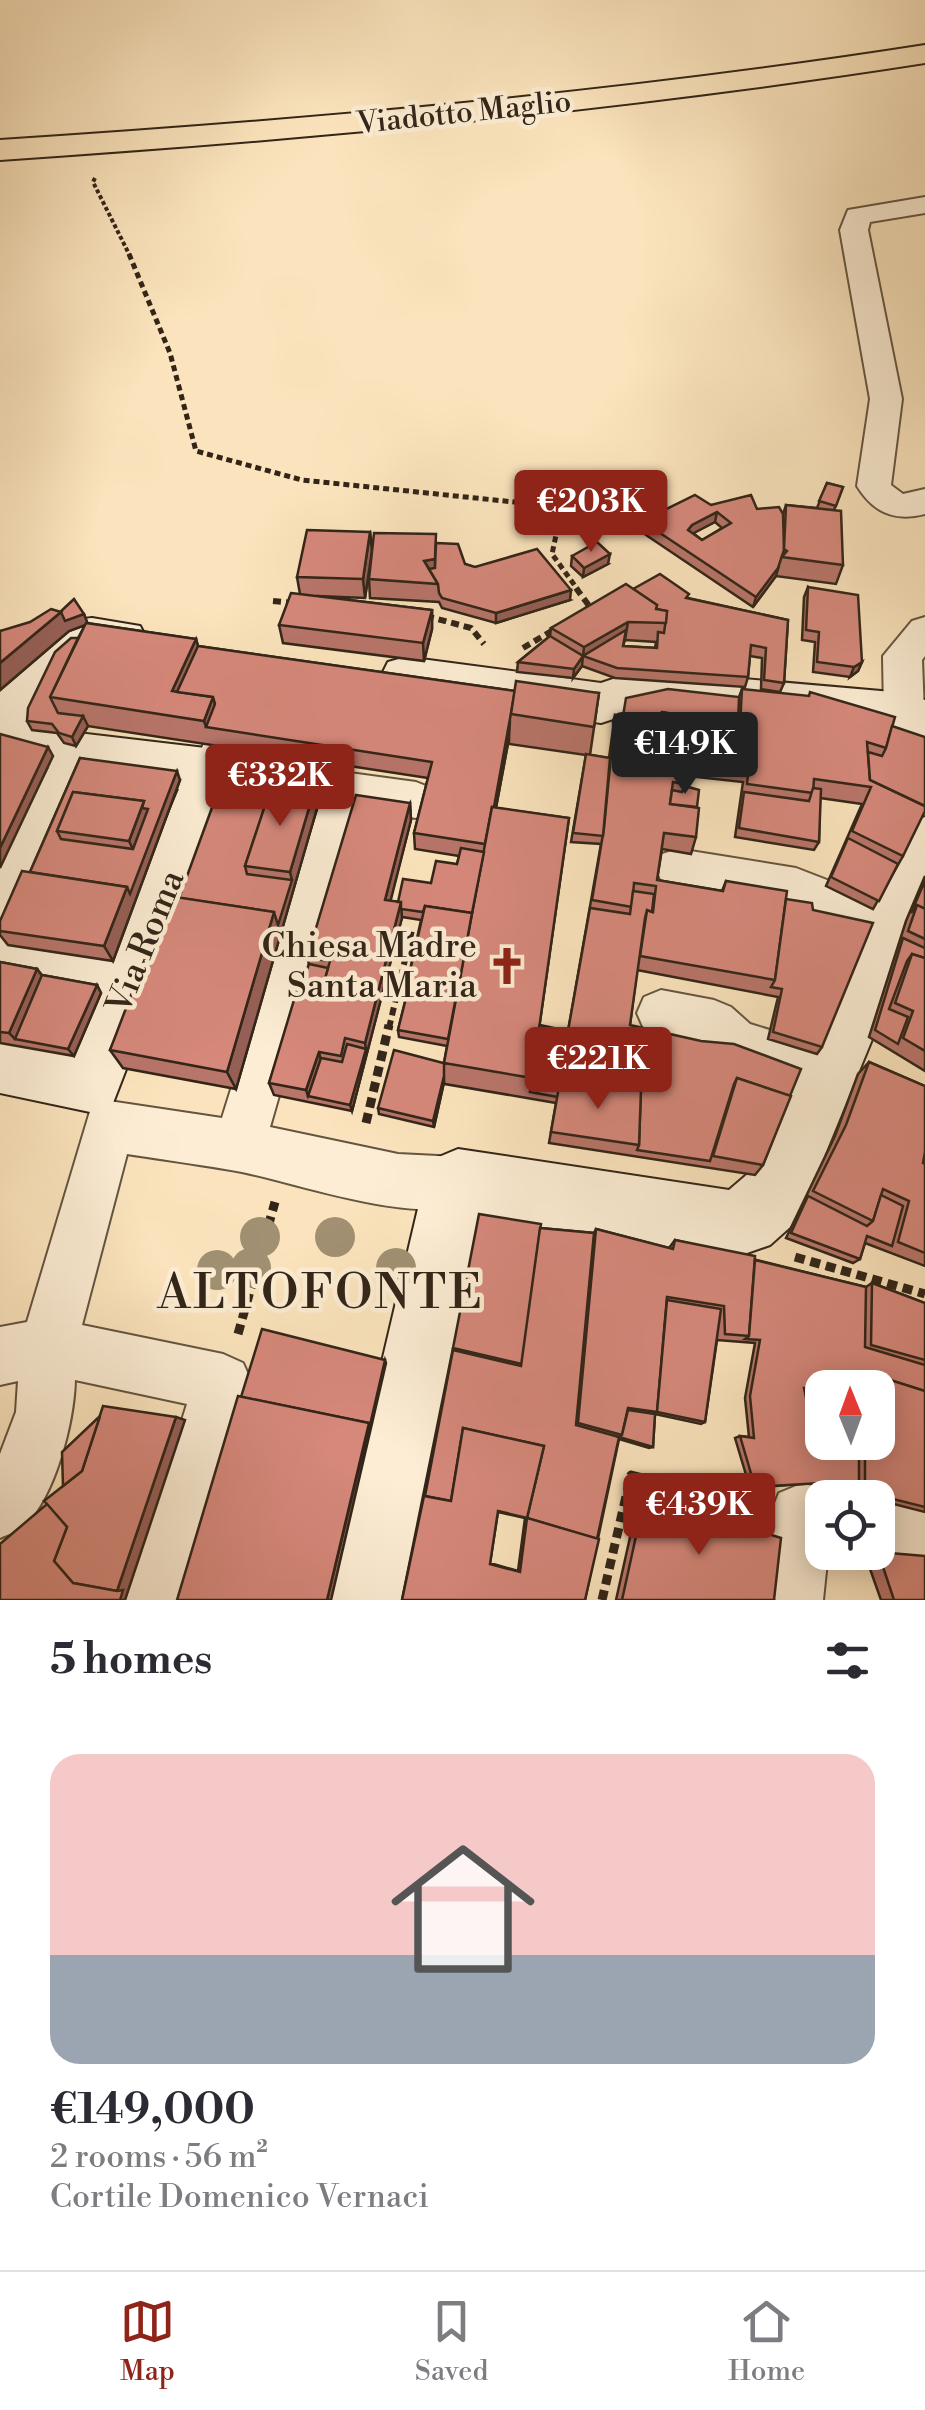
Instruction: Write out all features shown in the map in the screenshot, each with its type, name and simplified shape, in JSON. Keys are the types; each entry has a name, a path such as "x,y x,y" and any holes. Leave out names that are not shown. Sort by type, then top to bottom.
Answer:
{"main road":[{"name":"Viadotto Maglio","path":"0,150 457,114 925,54"},
{"path":"167,645 82,637 61,646 14,698 7,716 7,732 16,738 77,753 218,759"},
{"path":"352,670 601,703 640,690 915,717"},
{"name":"Via Roma","path":"99,1104 132,978 218,759"},
{"path":"367,1600 458,1183 712,1224 746,1221 774,1196 925,841"},
{"path":"0,1062 99,1104"}],"street":[{"path":"925,204 858,216 854,230 886,399 874,486 890,503 912,506 925,501"},
{"path":"915,717 902,656 925,631"},
{"path":"0,914 77,753"},
{"path":"218,759 346,789 416,800"},
{"path":"239,1146 346,789"},
{"path":"678,868 796,888 891,925"},
{"path":"0,957 132,978"},
{"path":"661,1013 714,1023 736,1043 830,1071"},
{"path":"0,1507 30,1462 45,1412 24,1351 99,1104 239,1146 357,1172 398,1180 458,1183"},
{"path":"24,1351 217,1407 158,1600"},
{"path":"895,1528 925,1536"},
{"path":"791,1600 805,1544"}],"path":[{"path":"103,169 92,182 138,272 170,354 186,428 196,452 302,480 562,507 552,554 590,607 577,615"},
{"path":"273,601 300,604"},
{"path":"418,616 471,628 487,648"},
{"path":"523,656 512,654 564,623"},
{"path":"357,1172 412,930"},
{"path":"217,1407 290,1157"},
{"path":"746,1221 786,1254 925,1294"},
{"path":"602,1600 632,1475 805,1514"}],"building":[{"path":"827,483 843,487 836,506 819,501"},
{"path":"695,495 711,505 751,495 757,509 779,507 783,514 784,550 778,568 756,597 642,521","holes":["717,512 731,523 702,540 688,530"]},
{"path":"786,505 841,511 843,565 782,557 787,551"},
{"path":"307,530 370,532 363,579 297,577"},
{"path":"374,533 436,534 435,559 424,561 438,584 369,579"},
{"path":"597,542 610,554 584,568 572,556"},
{"path":"436,543 458,544 465,564 475,567 537,549 571,590 496,613 442,598 429,569 435,568"},
{"path":"660,574 689,594 686,598 788,620 784,683 764,680 766,648 751,645 748,677 617,668 583,656 626,630 623,646 657,648 658,632 664,633 667,611 656,609 657,605 633,589"},
{"path":"626,584 657,605 656,609 667,611 666,623 628,622 584,647 551,628"},
{"path":"808,587 858,595 862,662 854,667 817,662 819,632 806,630"},
{"path":"291,593 432,610 423,643 279,625"},
{"path":"74,599 84,614 65,621 61,612 58,614"},
{"path":"51,609 61,612 0,663 0,631 30,622"},
{"path":"86,623 196,639 172,691 213,697 204,721 50,697"},
{"path":"550,636 583,656 574,669 518,662"},
{"path":"71,638 78,638 50,697 58,713 83,716 72,737 59,733 52,724 27,721 28,708 55,652"},
{"path":"198,646 515,691 485,844 414,833 432,762 206,727 215,704 213,697 177,692"},
{"path":"516,681 599,693 594,727 511,714"},
{"path":"668,689 739,697 738,725 662,712 654,720 623,716 626,698"},
{"path":"742,689 809,696 810,692 895,717 886,748 867,742 870,780 925,806 903,856 852,831 871,787 814,779 813,793 747,784 749,765 689,758 688,778 684,784 673,782 670,804 699,808 696,837 664,833 657,880 723,891 726,881 787,891 775,980 640,956 647,910 653,912 656,886 634,883 632,907 592,900 604,828 615,715 654,720 662,712 740,725"},
{"path":"892,726 925,737 925,806 870,780 868,752 882,756"},
{"path":"0,734 48,747 0,848"},
{"path":"586,754 610,758 603,836 573,833"},
{"path":"80,758 177,771 130,894 127,887 30,872","holes":["73,792 144,801 142,808 148,809 133,849 61,839 57,831"]},
{"path":"221,783 270,792 245,866 247,874 292,880 278,925 274,912 179,898"},
{"path":"272,784 314,791 290,872 245,866"},
{"path":"685,786 699,790 697,807 670,804 672,790 682,792"},
{"path":"813,788 821,789 819,842 739,828 744,792 809,801"},
{"path":"73,792 144,801 129,841 57,831"},
{"path":"356,795 410,803 385,900 401,902 365,1043 345,1038 341,1056 319,1052 306,1090 269,1083 300,980 323,985 330,961 307,958"},
{"name":"Chiesa Madre Santa Maria","path":"492,807 569,818 532,1078 444,1063"},
{"path":"848,838 898,864 879,901 831,877"},
{"path":"461,848 484,852 472,913 425,906 423,912 401,909 398,902 403,879 431,883 436,861 457,864"},
{"path":"22,871 127,887 104,946 0,931 0,921"},
{"path":"925,881 925,909 917,905 911,913"},
{"path":"633,891 654,894 652,912 647,910 645,918 630,1025 734,1044 801,1069 790,1096 737,1078 710,1161 637,1150 641,1089 560,1081 558,1097 530,1092 540,1025 568,1031 590,908 630,914"},
{"path":"169,896 274,912 227,1072 110,1050"},
{"path":"786,899 812,903 813,910 873,923 822,1047 773,1032 782,989 771,987"},
{"path":"917,905 925,909 925,939 908,931"},
{"path":"425,906 472,913 458,990 407,984"},
{"path":"903,938 925,948 925,958 912,954 907,961 889,1009 908,1017 898,1044 875,1030"},
{"path":"912,954 925,958 925,1051 903,1038 913,1011 895,1003"},
{"path":"0,962 37,969 9,1033 0,1032"},
{"path":"309,964 328,968 323,985 303,981"},
{"path":"42,975 97,985 68,1049 15,1039"},
{"path":"408,990 456,997 448,1039 398,1030"},
{"path":"347,1044 366,1049 350,1105 308,1096 321,1058 342,1062"},
{"path":"394,1050 444,1063 433,1121 378,1108"},
{"path":"869,1062 925,1086 925,1253 898,1242 909,1201 883,1189 873,1221 813,1191 846,1125"},
{"path":"737,1078 791,1096 763,1165 713,1156"},
{"path":"560,1081 641,1089 639,1145 551,1132"},
{"path":"881,1195 903,1206 892,1246 867,1236 860,1259 791,1233 808,1196 867,1226 873,1221"},
{"path":"479,1214 541,1224 522,1364 453,1348"},
{"path":"540,1228 594,1233 576,1425 619,1437 597,1539 527,1518 544,1446 463,1428 451,1501 425,1496 453,1350 521,1366"},
{"path":"596,1229 673,1249 675,1240 755,1256 749,1336 725,1334 724,1306 667,1297 657,1412 628,1408 622,1435 578,1423"},
{"path":"755,1260 866,1287 865,1347 925,1365 925,1391 895,1382 895,1370 805,1370 805,1460 859,1460 859,1480 805,1480 805,1484 755,1487 740,1436 754,1438 750,1396 760,1340 745,1339 749,1336"},
{"path":"872,1283 925,1303 925,1360 871,1345"},
{"path":"667,1300 721,1309 705,1422 657,1412"},
{"path":"262,1329 385,1360 370,1425 241,1397"},
{"path":"895,1382 925,1391 925,1507 895,1500 895,1480 865,1480 865,1460 895,1460"},
{"path":"238,1396 369,1423 327,1600 177,1600"},
{"path":"103,1406 176,1417 117,1591 73,1583 54,1561 67,1527 44,1501 82,1471"},
{"path":"628,1410 655,1414 653,1447 619,1437"},
{"path":"100,1416 82,1471 63,1486 62,1452"},
{"path":"463,1428 544,1446 527,1518 599,1539 585,1600 402,1600 424,1496 451,1501","holes":["498,1511 527,1518 520,1572 490,1564"]},
{"path":"645,1495 781,1538 774,1600 622,1600"},
{"path":"47,1504 67,1527 54,1561 73,1583 123,1590 120,1600 0,1600 0,1544"},
{"path":"895,1553 925,1556 925,1600 894,1600 884,1570 895,1570"}],"place":[{"name":"Chiesa Madre Santa Maria","path":"507,966"}],"district":[{"name":"ALTOFONTE","path":"321,1294"}]}
